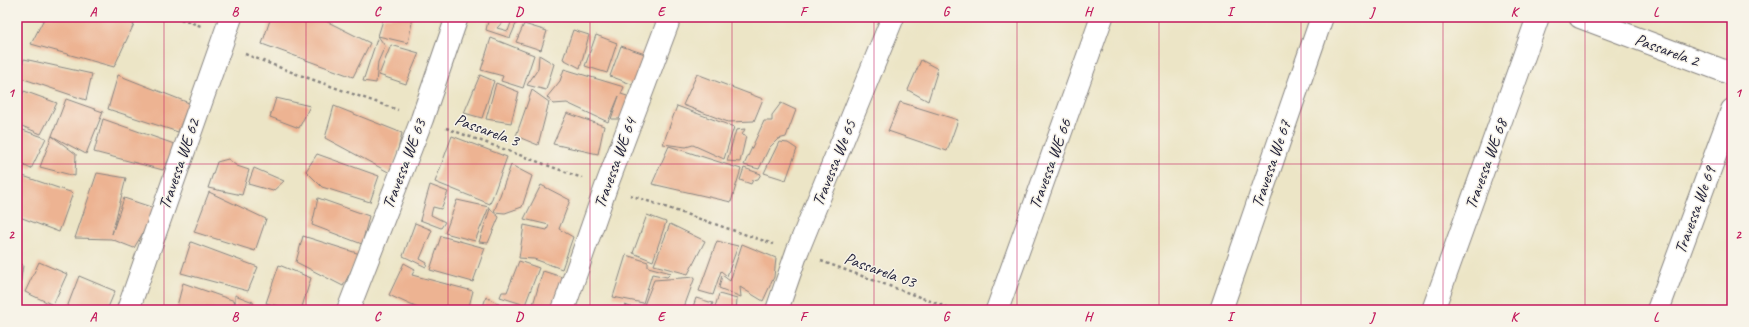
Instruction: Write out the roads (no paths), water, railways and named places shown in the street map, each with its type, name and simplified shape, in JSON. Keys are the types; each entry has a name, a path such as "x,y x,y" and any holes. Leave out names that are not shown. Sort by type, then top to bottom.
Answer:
{"street":[{"name":"Travessa WE 63","path":"348,310 422,119 457,17"},
{"name":"Travessa WE 64","path":"563,310 606,187 670,17"},
{"name":"Travessa We 65","path":"777,310 797,252 893,17"},
{"name":"Travessa WE 66","path":"997,310 1102,17"},
{"name":"Travessa We 67","path":"1221,310 1322,17"},
{"name":"Travessa WE 68","path":"1433,310 1538,17"},
{"name":"Passarela 2","path":"1580,17 1732,74"},
{"name":"Travessa WE 62","path":"128,310 228,26"},
{"name":"Travessa We 69","path":"1658,310 1732,110"}]}
